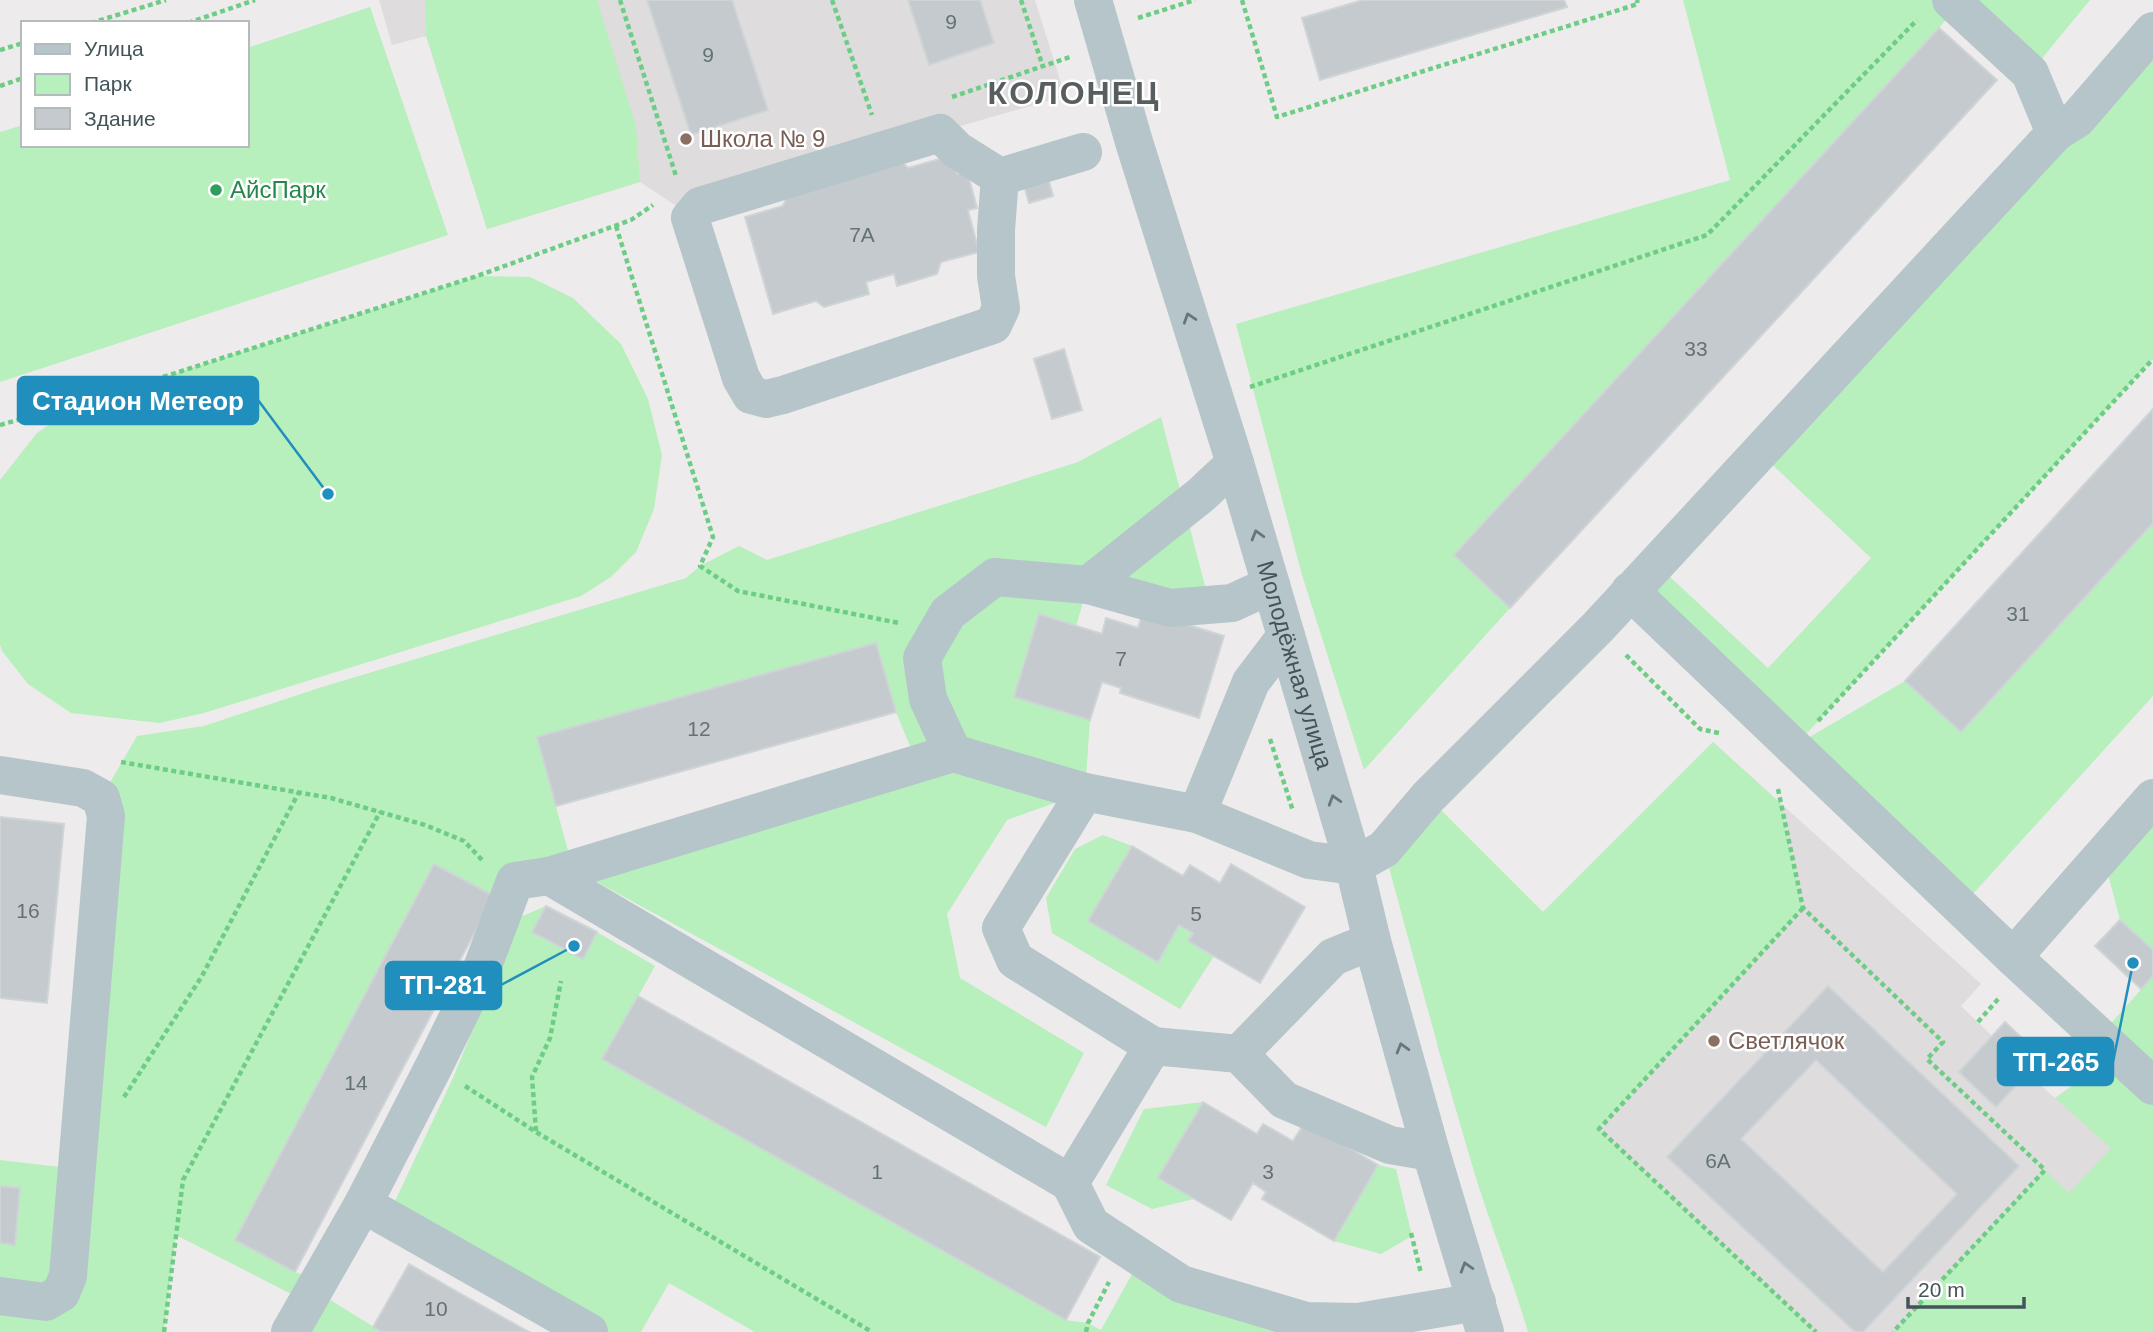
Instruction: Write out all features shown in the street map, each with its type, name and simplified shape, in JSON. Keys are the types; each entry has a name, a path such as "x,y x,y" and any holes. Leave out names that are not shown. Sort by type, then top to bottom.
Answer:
{"street":[{"name":"Молодёжная улица","path":"1093,0 1134,142 1235,463 1354,866 1372,941 1431,1152 1481,1317"},
{"path":"1951,0 2030,73 2055,133"},
{"path":"290,1332 363,1205 482,968 532,879 953,753 1085,792 1197,814 1309,860 1354,866 1384,849 1428,797 1598,627 2055,133 2077,119 2153,31"},
{"path":"1000,177 996,276 1001,308 993,325 783,395 766,399 751,395 741,378 690,218 700,205 940,133 957,150 1000,177 1083,152"},
{"path":"1088,585 1201,495 1235,463"},
{"path":"953,753 928,699 922,658 948,613 995,577 1088,585 1170,608 1232,603 1271,585"},
{"path":"1630,591 2013,957 2153,1086"},
{"path":"1197,814 1251,682 1286,636"},
{"path":"0,775 83,788 101,798 106,816 68,1276 61,1293 46,1302 0,1296"},
{"path":"1085,792 1001,928 1016,960 1153,1046 1239,1054 1284,1100 1390,1145 1431,1152"},
{"path":"2013,957 2153,798"},
{"path":"532,879 1070,1183 1091,1225 1181,1284 1306,1321 1355,1327 1481,1317"},
{"path":"1239,1054 1333,957 1372,941"},
{"path":"1070,1183 1153,1046"},
{"path":"363,1205 589,1332"}],"path":[{"path":"98,21 166,0"},
{"path":"194,21 256,0"},
{"path":"620,0 680,187"},
{"path":"832,0 875,122"},
{"path":"1021,0 1043,67"},
{"path":"1136,19 1195,0"},
{"path":"1242,0 1277,117 1638,4 1637,0"},
{"path":"1246,388 1707,235 1917,20"},
{"path":"0,50 21,44"},
{"path":"939,101 1072,56"},
{"path":"0,86 21,79"},
{"path":"0,425 107,395 464,281 631,220 660,200"},
{"path":"616,226 713,537 700,566 738,592 938,631"},
{"path":"1893,1332 2045,1170 1927,1059 1942,1042 1802,908 1775,769 2153,359"},
{"path":"120,762 299,792 380,812 425,825 464,841 496,875 532,879"},
{"path":"121,1101 202,976 299,792"},
{"path":"164,1332 183,1180 380,812"},
{"path":"1802,908 1599,1129 1816,1332"},
{"path":"536,1132 532,1077 550,1038 561,981"},
{"path":"434,1066 536,1132 872,1332"},
{"path":"1086,1332 1126,1248"}],"shaded area":[{"name":"Школа № 9","path":"379,0 1035,0 1065,96 678,207 640,182 487,229 426,36 392,45"},
{"name":"Светлячок","path":"1713,742 1981,984 1961,1006 1992,1036 1959,1072 1996,1106 2027,1073 2055,1098 2092,1072 2153,1129 2153,1332 1531,1332 1478,1184 1437,1045 1543,912"}],"green space":[{"path":"425,0 597,0 636,126 640,182 487,229 426,35"},
{"path":"1683,0 2090,0 2030,73 1958,7 1454,554 1510,608 1364,770 1302,575 1236,324 1730,180"},
{"name":"АйсПарк","path":"370,7 448,235 0,382 0,132 21,126 21,147 248,147 248,48"},
{"path":"2153,27 2153,359 1796,745 1905,681 1962,732 2153,523 2153,696 1961,907 1630,591 1655,563 1768,668 1871,558 1759,452"},
{"path":"477,276 530,277 573,298 621,344 648,399 662,455 654,509 636,552 611,577 581,596 204,713 159,723 71,713 28,684 2,651 0,644 0,480 37,433 68,412 107,395"},
{"path":"1161,417 1210,605 1088,585 1076,626 1039,615 1014,696 1090,720 1085,792 1007,820 947,914 960,978 1084,1053 1046,1127 573,869 494,896 434,864 235,1240 295,1272 320,1280 314,1290 382,1332 290,1332 307,1302 176,1235 164,1330 161,1332 0,1332 0,1243 15,1244 20,1189 0,1186 0,1160 77,1169 101,798 137,736 204,726 322,687 686,578 700,566 739,546 767,560 1078,462","holes":["876,643 896,712 917,763 573,869 537,737"]},
{"path":"1713,742 1780,803 1803,908 1599,1129 1816,1332 1528,1332 1477,1181 1384,849 1428,797 1543,912"},
{"path":"2153,798 2153,950 2120,920 2103,855"},
{"path":"1103,835 1132,846 1088,921 1158,961 1179,925 1193,933 1188,941 1214,956 1180,1009 1052,933 1046,898 1075,849"},
{"path":"546,906 533,931 597,932 655,966 603,1060 1065,1320 1088,1323 1101,1330 1141,1258 1353,1332 755,1332 669,1283 641,1332 589,1332 387,1218 453,1078 518,918"},
{"path":"2153,976 2153,1332 1893,1332 2045,1170 2069,1193 2111,1148 2055,1098 2092,1072 2099,1037"},
{"path":"1203,1102 1159,1177 1194,1199 1152,1209 1106,1185 1144,1109"},
{"path":"1378,1165 1396,1169 1412,1236 1381,1254 1334,1241"}],"building":[{"path":"647,0 732,0 768,110 691,135"},
{"path":"908,0 980,0 994,43 929,65"},
{"path":"1363,0 1564,0 1567,7 1320,80 1302,18"},
{"path":"1939,28 1997,80 1510,608 1454,555"},
{"path":"950,156 957,174 967,171 977,208 968,210 979,252 941,262 937,274 897,286 894,274 866,282 869,294 824,307 816,301 773,314 745,217 783,206 788,195 901,161 908,168"},
{"path":"1045,167 1053,196 1029,203 1021,174"},
{"path":"1064,349 1082,410 1052,419 1034,359"},
{"path":"2153,409 2153,523 1961,732 1905,681"},
{"path":"1143,611 1224,636 1199,718 1120,693 1121,688 1102,682 1090,720 1014,697 1039,614 1102,634 1106,618 1138,628"},
{"path":"876,643 896,712 556,806 537,737"},
{"path":"0,817 64,824 47,1003 0,998"},
{"path":"1132,846 1183,876 1190,865 1220,883 1231,864 1305,907 1260,983 1188,941 1193,933 1179,925 1158,962 1088,921"},
{"path":"434,864 494,896 295,1272 235,1240"},
{"path":"546,906 597,932 583,959 532,932"},
{"path":"2120,920 2153,950 2153,976 2141,989 2095,946"},
{"path":"1828,986 2019,1166 1863,1332 1855,1332 1667,1157","holes":["1816,1060 1957,1194 1883,1272 1741,1139"]},
{"path":"638,996 1100,1257 1066,1320 602,1059"},
{"path":"2005,1022 2042,1057 1996,1107 1959,1072"},
{"path":"1203,1102 1257,1134 1263,1124 1293,1141 1305,1122 1378,1165 1334,1241 1262,1199 1266,1192 1253,1183 1231,1220 1158,1178"},
{"path":"0,1186 20,1188 15,1245 0,1243"},
{"path":"409,1264 529,1332 382,1332 373,1327"}],"place":[{"name":"Школа № 9","path":"686,139"},
{"name":"АйсПарк","path":"216,190"},
{"name":"Стадион Метеор","path":"328,494"},
{"name":"ТП-281","path":"574,946"},
{"name":"ТП-265","path":"2133,963"},
{"name":"Светлячок","path":"1714,1041"}],"district":[{"name":"КОЛОНЕЦ","path":"1074,93"}]}
